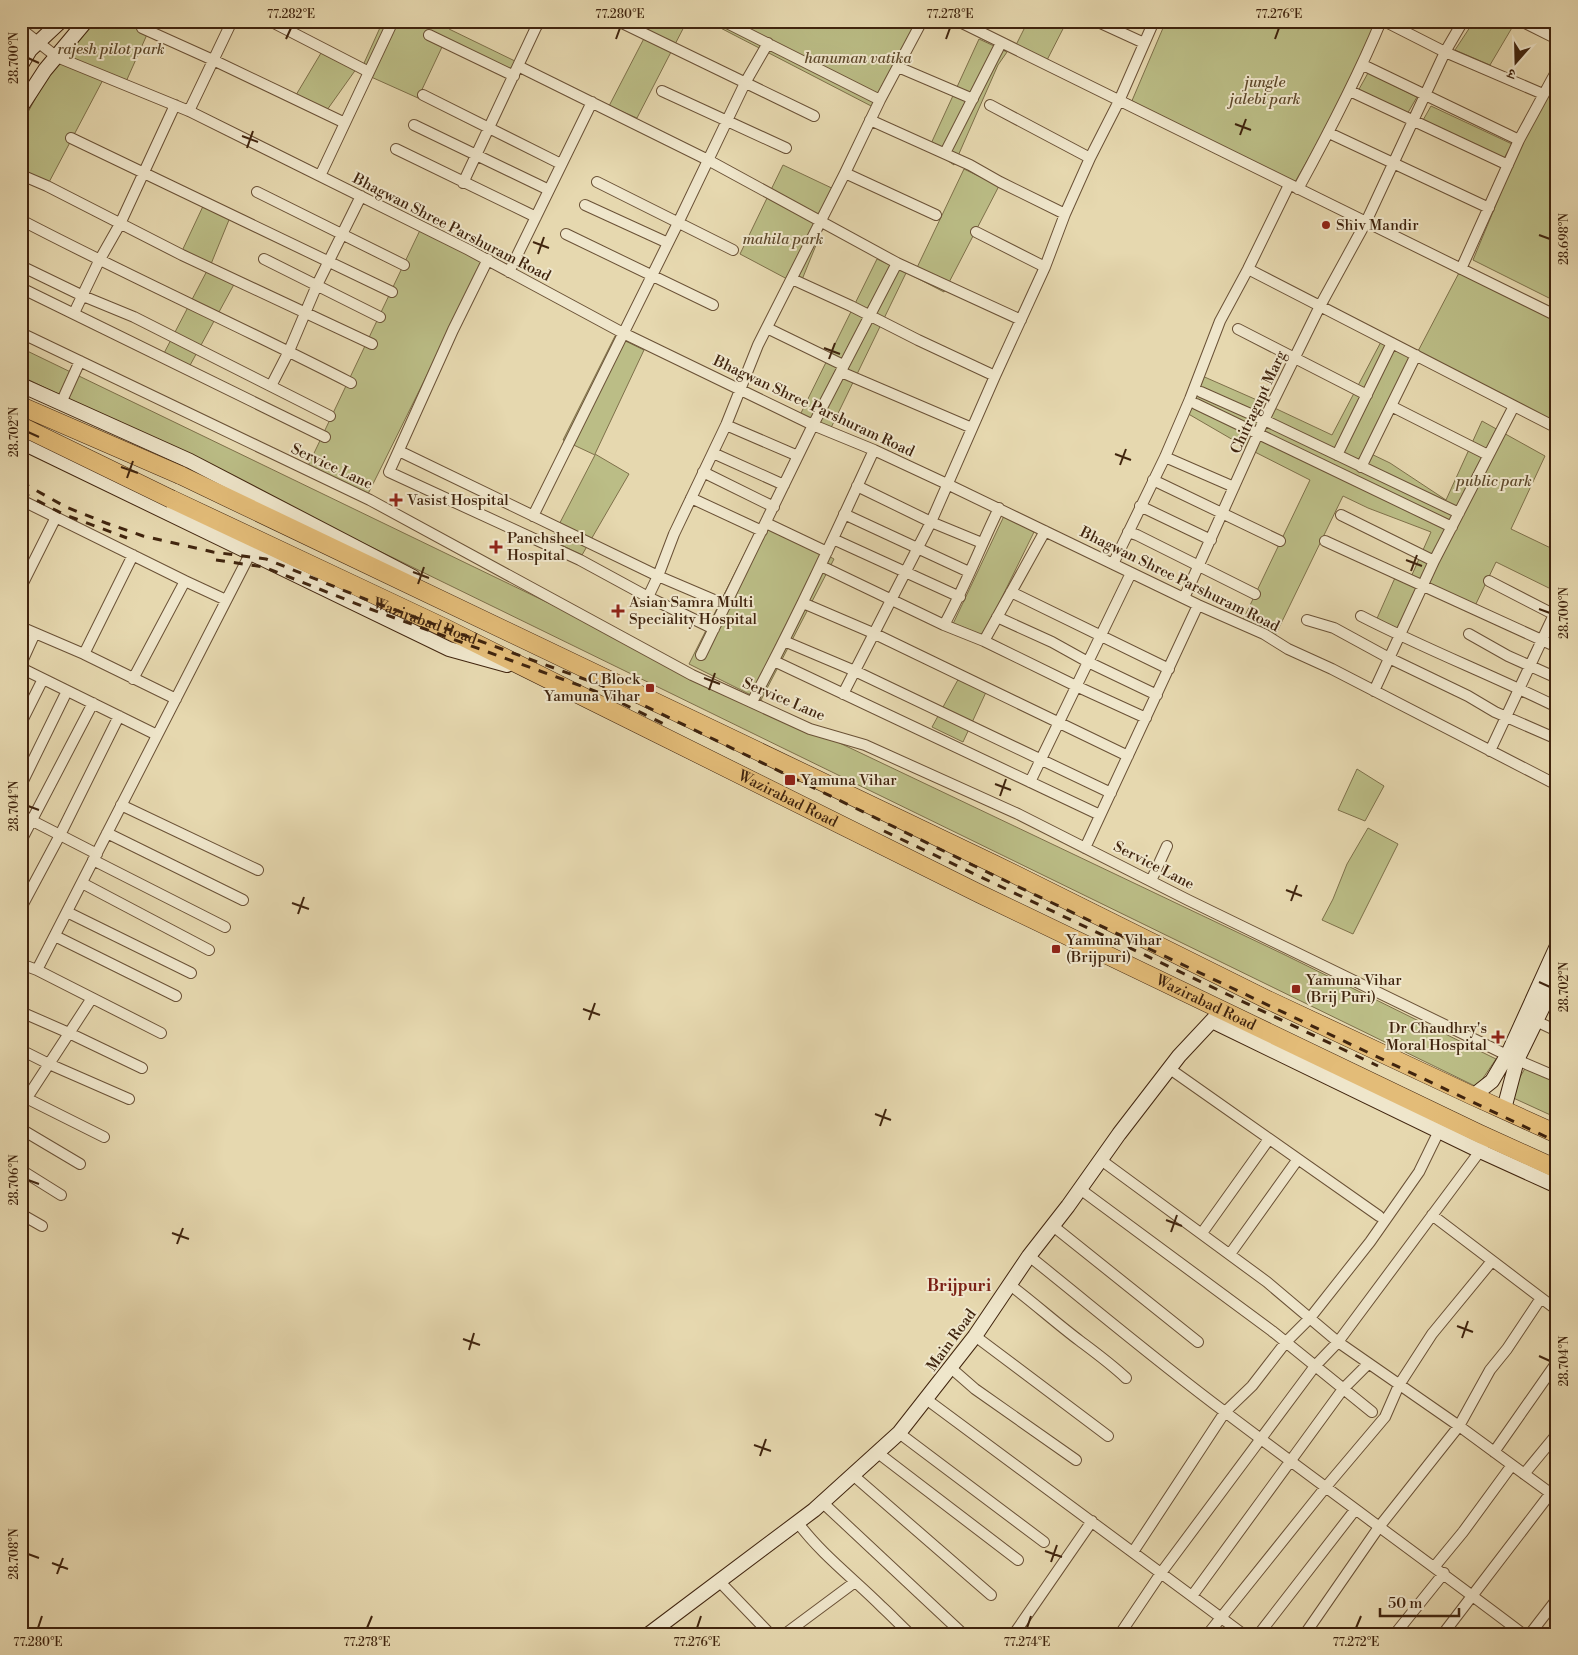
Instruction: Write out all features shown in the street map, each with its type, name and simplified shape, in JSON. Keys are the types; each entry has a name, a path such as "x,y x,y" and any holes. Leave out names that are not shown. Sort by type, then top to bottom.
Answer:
{"highway":[{"name":"Wazirabad Road","path":"21,406 180,475 994,864 1268,1000 1557,1134"},
{"name":"Wazirabad Road","path":"21,426 443,627 962,885 1217,1016 1485,1145 1557,1169"}],"street":[{"path":"21,66 30,50 61,21"},
{"path":"21,107 45,70 86,21"},
{"path":"189,111 232,21"},
{"path":"270,21 369,72"},
{"path":"320,176 393,21"},
{"path":"618,21 814,116"},
{"path":"723,21 880,100"},
{"path":"648,597 674,534 726,425 767,328 880,100 922,21"},
{"path":"958,21 1557,316"},
{"path":"1096,21 1144,43"},
{"path":"843,694 931,522 1045,267 1065,214 1090,158 1119,101 1154,21"},
{"path":"1113,564 1140,506 1166,457 1220,321 1294,187 1329,133 1363,65 1382,21 1445,52 1543,94"},
{"name":"Chitragupt Marg","path":"1184,598 1264,420 1320,306 1366,222 1445,52 1463,21"},
{"path":"1521,21 1557,39"},
{"path":"463,183 516,71 535,23"},
{"path":"142,28 345,123"},
{"name":"Bhagwan Shree Parshuram Road","path":"21,29 57,57 189,111 488,259 623,333 813,425 874,450 999,508 1198,605 1264,634 1288,649 1332,669 1557,785"},
{"path":"429,35 592,102 708,160 897,263 1021,320"},
{"path":"945,153 1001,42"},
{"path":"533,516 745,83 768,43"},
{"path":"1363,65 1519,140"},
{"path":"898,67 973,99"},
{"path":"1461,269 1519,140 1557,70"},
{"path":"662,91 786,148"},
{"path":"1350,91 1508,165"},
{"path":"423,95 562,164"},
{"path":"509,272 592,102"},
{"path":"74,313 99,261 120,224 175,105"},
{"path":"990,105 1090,158"},
{"path":"870,120 945,153 1065,214"},
{"path":"414,125 549,190"},
{"path":"1329,133 1489,208"},
{"path":"71,138 392,292"},
{"path":"396,149 536,217"},
{"path":"845,173 936,215"},
{"path":"21,177 26,176 120,224 372,344"},
{"path":"597,182 733,250"},
{"path":"256,192 304,214 404,265"},
{"path":"271,386 289,352 304,313 360,196"},
{"path":"585,205 668,243"},
{"path":"21,220 99,261 351,383"},
{"path":"976,232 1045,267"},
{"path":"566,234 713,306"},
{"path":"264,258 380,317"},
{"path":"488,259 453,330 389,472 580,560 648,597 714,629"},
{"path":"701,655 813,425 897,263"},
{"path":"21,266 83,296 134,317 330,416"},
{"path":"1248,269 1557,428"},
{"path":"792,279 995,376"},
{"path":"21,288 325,437"},
{"path":"767,328 842,368 972,428"},
{"path":"1238,329 1367,395"},
{"name":"Service Lane","path":"21,333 370,500 692,675 810,729 865,745 1018,814 1151,881 1557,1077"},
{"path":"1337,455 1392,343"},
{"path":"1361,467 1416,356"},
{"path":"62,403 80,361"},
{"path":"21,385 208,470 487,616 543,649"},
{"path":"1201,392 1459,513"},
{"path":"1196,404 1452,527"},
{"path":"1391,406 1488,455"},
{"path":"1374,691 1434,561 1514,406"},
{"path":"57,459 71,454 79,442 84,413"},
{"path":"726,425 798,456"},
{"path":"21,442 449,648 537,674"},
{"path":"752,702 821,566 874,450"},
{"path":"399,451 658,576 726,605"},
{"path":"712,453 784,485"},
{"path":"1166,457 1234,487"},
{"path":"703,472 774,506"},
{"path":"1154,480 1280,541"},
{"path":"857,486 931,522 982,543"},
{"path":"691,498 827,552"},
{"path":"21,500 226,600"},
{"path":"1140,506 1211,540"},
{"path":"944,625 960,597 969,572 999,508"},
{"path":"844,514 969,572"},
{"path":"1341,515 1434,561"},
{"path":"21,587 56,517"},
{"path":"984,640 1045,531"},
{"path":"1128,532 1200,565 1255,594"},
{"path":"833,539 960,597"},
{"path":"1325,541 1557,647"},
{"path":"37,970 251,552"},
{"path":"84,654 133,555"},
{"path":"821,566 944,625 984,640 1076,686 1146,718"},
{"path":"1030,782 1131,573"},
{"path":"133,680 185,581"},
{"path":"1489,581 1556,613 1490,751"},
{"path":"1011,592 1169,669"},
{"path":"803,602 874,633 1128,756"},
{"path":"1085,848 1198,605"},
{"path":"1361,616 1399,635 1520,688 1557,707"},
{"path":"997,617 1157,694"},
{"path":"1307,620 1334,628 1388,658 1557,739"},
{"path":"21,627 84,654 133,680 176,699"},
{"path":"21,664 35,633"},
{"path":"1469,634 1508,656 1557,678"},
{"path":"784,641 855,671 1111,793"},
{"path":"774,661 1100,816"},
{"path":"21,668 158,735"},
{"path":"21,723 43,679"},
{"path":"21,784 67,691"},
{"path":"21,841 93,703"},
{"path":"21,908 60,835 119,716"},
{"path":"122,806 258,870"},
{"path":"21,815 225,927"},
{"path":"107,833 243,900"},
{"path":"1151,881 1167,846"},
{"path":"82,884 209,950"},
{"path":"67,912 191,972"},
{"path":"55,936 176,996"},
{"path":"1504,1109 1513,1057 1557,946"},
{"path":"21,964 37,970 161,1033"},
{"path":"1473,1096 1492,1081 1513,1057 1536,1021 1557,978"},
{"path":"92,998 23,1101 104,1137"},
{"path":"21,1012 70,1032 142,1068"},
{"path":"1217,1016 1439,1131 1485,1145 1557,1186"},
{"name":"Main Road","path":"649,1634 823,1503 899,1433 976,1336 1029,1256 1170,1069 1217,1016"},
{"path":"1536,1021 1557,1030"},
{"path":"21,1050 129,1099"},
{"path":"1170,1069 1379,1216"},
{"path":"21,1129 80,1164"},
{"path":"1133,1552 1224,1412 1252,1386 1286,1342 1310,1318 1370,1242 1419,1172 1439,1131"},
{"path":"1202,1234 1269,1139"},
{"path":"1120,1634 1161,1573 1261,1438 1315,1366 1338,1342 1485,1145"},
{"path":"1230,1254 1298,1159"},
{"path":"1101,1160 1267,1282 1338,1342 1459,1426 1553,1496 1472,1595 1443,1634"},
{"path":"21,1170 61,1195"},
{"path":"1080,1189 1286,1342 1372,1412"},
{"path":"21,1214 42,1226"},
{"path":"1432,1215 1557,1310"},
{"path":"1053,1226 1198,1342"},
{"path":"1029,1256 1224,1412 1355,1510 1435,1566 1523,1634"},
{"path":"1208,1634 1325,1488 1385,1417 1399,1385 1432,1334 1492,1261"},
{"path":"1010,1285 1039,1306 1080,1341 1105,1358 1126,1378"},
{"path":"1305,1634 1379,1527 1459,1426 1490,1370 1507,1349 1541,1298"},
{"path":"976,1336 1108,1436"},
{"path":"1494,1452 1557,1362"},
{"path":"1192,1596 1343,1389 1368,1364"},
{"path":"951,1368 975,1389 1076,1460"},
{"path":"926,1399 1242,1634"},
{"path":"899,1433 1044,1542"},
{"path":"1524,1474 1557,1434"},
{"path":"878,1453 1018,1560"},
{"path":"1435,1566 1463,1532 1512,1465"},
{"path":"854,1476 991,1595"},
{"path":"823,1503 963,1634"},
{"path":"1258,1634 1355,1510"},
{"path":"1014,1634 1092,1521"},
{"path":"798,1523 831,1560 910,1634"},
{"path":"1395,1634 1444,1573"},
{"path":"719,1581 770,1634"},
{"path":"785,1634 855,1582"},
{"path":"1530,1634 1557,1599"}],"green space":[{"name":"rajesh pilot park","path":"92,21 153,21 125,84 105,76 47,186 21,173 21,125 58,57"},
{"path":"383,21 452,21 449,29 519,63 509,76 442,47 418,98 360,72"},
{"path":"653,21 687,21 637,118 609,106"},
{"name":"hanuman vatika","path":"707,21 917,21 875,108"},
{"path":"1028,21 1067,21 1045,64 1014,49"},
{"name":"jungle jalebi park","path":"1166,21 1376,21 1353,80 1295,182 1131,103"},
{"path":"1474,21 1505,21 1513,26 1490,65 1455,50"},
{"path":"979,39 1007,52 998,65 954,165 929,148"},
{"path":"324,48 359,65 327,110 296,95"},
{"path":"1368,73 1417,97 1406,116 1358,91"},
{"path":"1557,77 1557,302 1473,260 1534,113"},
{"path":"1431,106 1512,144 1502,162 1422,122"},
{"name":"mahila park","path":"783,165 838,191 799,287 740,254"},
{"path":"964,169 999,186 944,292 913,276"},
{"path":"205,202 231,215 211,264 238,277 188,369 162,357 210,265 182,251"},
{"path":"422,226 485,258 366,498 306,470"},
{"path":"877,259 906,273 828,434 799,417"},
{"name":"public park","path":"1461,269 1557,316 1557,427 1416,356 1365,451 1390,463 1446,500 1482,421 1545,456 1511,529 1557,551 1557,592 1496,562 1474,608 1422,584 1394,633 1375,623 1398,571 1411,577 1431,532 1368,508 1343,496 1273,640 1241,624 1310,480 1247,448 1185,412 1200,375 1332,435 1383,338 1416,355"},
{"path":"615,336 644,350 595,454 629,474 582,555 551,540 595,455 563,440"},
{"path":"21,348 743,697 1283,954 1496,1059 1477,1087 21,376"},
{"path":"1004,516 1034,532 982,638 952,626"},
{"path":"762,519 834,559 761,700 689,664"},
{"path":"960,676 987,690 963,742 932,727"},
{"path":"1357,769 1384,786 1365,821 1338,810"},
{"path":"1368,828 1398,844 1353,934 1322,920 1347,864"},
{"path":"1527,1065 1557,1079 1557,1118 1509,1096"}],"railway":[{"path":"21,482 66,507 143,536 213,552 266,559 365,599 606,687 987,872 1557,1142"},
{"path":"21,492 63,514 127,538"},
{"path":"216,560 264,567 362,606 603,694 668,726"},
{"path":"884,831 1378,1066"}],"place":[{"name":"Shiv Mandir","path":"1326,225"},
{"name":"Vasist Hospital","path":"396,500"},
{"name":"Panchsheel Hospital","path":"496,547"},
{"name":"Asian Samra Multi Speciality Hospital","path":"618,611"},
{"name":"C Block Yamuna Vihar","path":"650,688"},
{"name":"Yamuna Vihar","path":"790,780"},
{"name":"Yamuna Vihar (Brijpuri)","path":"1056,949"},
{"name":"Yamuna Vihar (Brij Puri)","path":"1296,989"},
{"name":"Dr Chaudhry's Moral Hospital","path":"1498,1037"}],"district":[{"name":"Brijpuri","path":"959,1285"}]}
